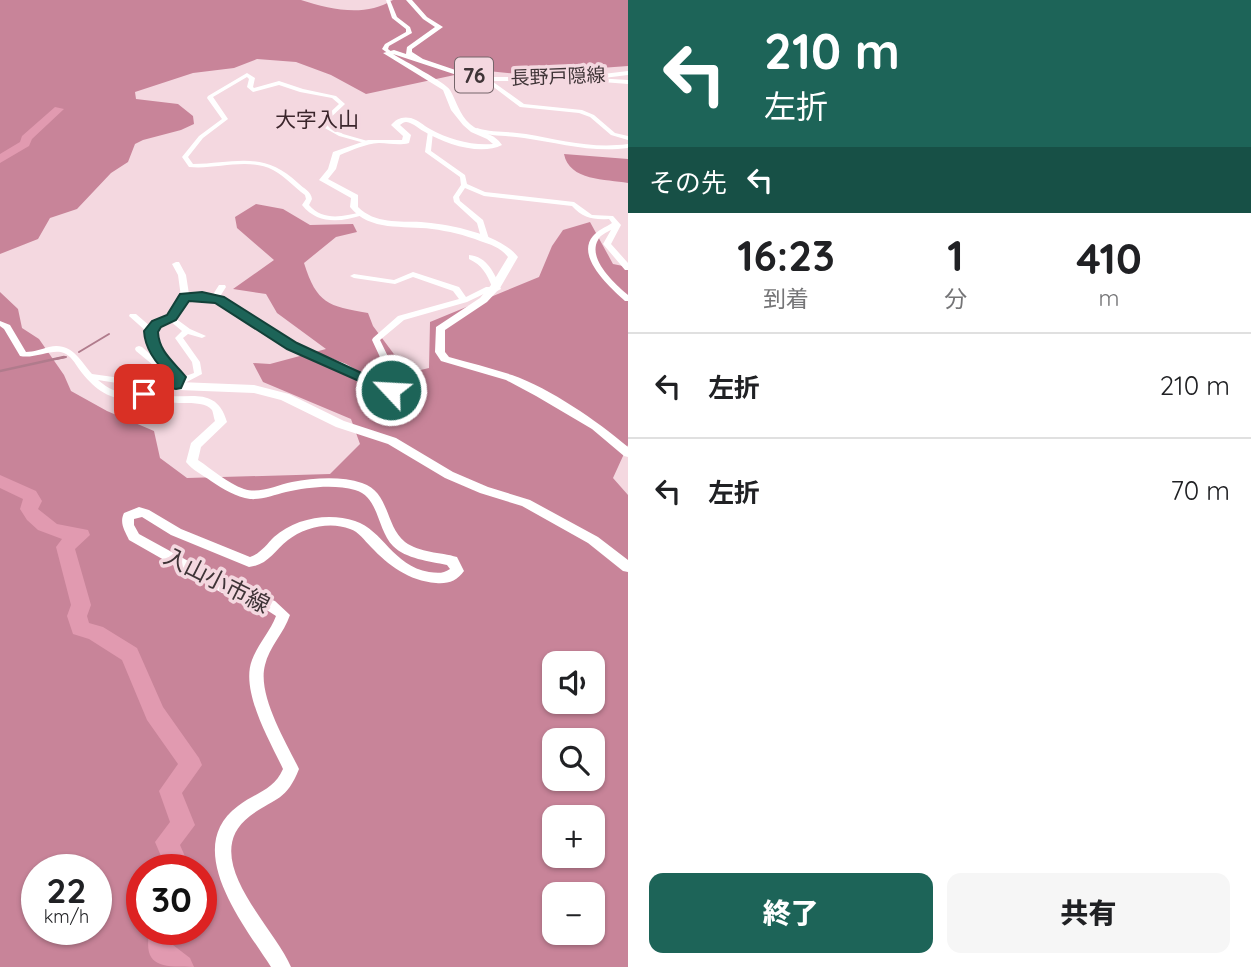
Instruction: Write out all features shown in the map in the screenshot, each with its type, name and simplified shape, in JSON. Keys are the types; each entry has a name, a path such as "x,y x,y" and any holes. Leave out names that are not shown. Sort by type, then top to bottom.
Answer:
{"main road":[{"name":"長野戸隠線","path":"409,0 425,18 440,27 411,46 408,51 412,55 463,73 512,78 579,79 628,73"},
{"path":"512,78 489,81 461,76 389,52 386,55 412,67 446,89 449,104 470,128 494,139 498,145 485,147 430,132 414,122 401,120 395,125 407,135 407,141 368,142 336,155 332,169 323,180 355,197 355,207 361,214 389,224 423,225 485,239 500,244 513,254 497,289 468,312 448,321 440,329 440,352 445,359 510,378 540,393 597,426 628,453"},
{"path":"145,386 165,380 176,384 254,389 285,397 340,424 392,441 449,475 484,491 526,503 593,541 628,567"},
{"name":"入山小市線","path":"145,386 155,399 207,401 215,405 219,410 221,422 195,446 192,462 227,486 249,495 269,493 292,486 344,483 365,489 377,503 390,534 398,543 414,552 452,561 456,566 457,571 447,578 425,577 406,570 393,561 362,529 337,522 295,529 281,538 257,561 249,562 176,532 145,513 128,516 128,525 134,537 228,589 264,599 283,615 279,628 258,662 255,675 266,716 291,769 288,782 279,792 235,816 223,831 223,860 237,897 282,967"}],"street":[{"path":"388,0 395,18 408,28 409,33 390,41 385,47 389,52"},
{"path":"361,214 343,219 314,214 305,208 308,194 284,173 274,168 238,162 191,166 185,157 201,137 224,119 211,96 247,75 252,78 250,87 253,90 279,83 337,98 342,103 324,121 325,127 368,142"},
{"path":"579,79 608,85 628,82"},
{"path":"489,81 522,106 580,111 592,116 613,134 628,138"},
{"path":"470,128 485,133 526,136 577,148 613,149 628,146"},
{"path":"430,132 428,152 459,172 464,185 484,194 574,204 585,216 611,216 617,222"},
{"path":"464,185 456,197 457,202 480,222 485,239"},
{"path":"617,222 607,244 628,268"},
{"path":"617,222 595,238 592,247 602,274 628,299"},
{"path":"185,297 215,298 292,346 391,390 404,386 402,379 390,370 376,341 401,318 464,300 489,289 497,289 494,278 484,265 472,257"},
{"path":"151,331 157,324 172,318 185,297 182,275 176,264"},
{"path":"354,276 395,282 416,274 456,289 464,300"},
{"path":"215,298 222,287"},
{"path":"134,316 151,331 152,342 166,366 179,377 176,384"},
{"path":"172,318 187,331 202,336"},
{"path":"0,323 7,327 23,354 62,348 72,354 89,376 117,398 129,399 145,386 159,365 139,349"},
{"path":"176,384 198,373 196,362 179,338 187,331"},
{"path":"89,376 145,386"}],"shaded area":[{"path":"0,0 301,0 325,7 360,10 371,9 393,0 628,0 628,66 518,74 478,70 366,94 331,75 296,62 257,59 234,68 193,73 135,92 136,99 178,104 193,116 194,124 135,144 128,162 111,173 77,209 50,218 38,239 0,254"},
{"path":"564,154 628,159 628,183 581,174 567,163"},
{"path":"256,204 283,209 310,225 353,224 357,232 336,237 304,263 309,277 319,295 326,301 368,313 373,326 408,373 429,368 430,322 539,277 552,246 563,230 590,222 613,264 628,267 628,445 613,478 628,495 628,967 0,967 0,292 18,309 22,328 39,339 64,375 71,391 107,411 154,431 160,458 187,478 330,474 360,444 351,419 263,382 253,363 270,364 326,349 277,313 266,294 233,289 274,260 237,228 235,217"}],"waterway":[{"path":"0,159 25,144 26,138 59,109"},
{"path":"79,352 109,334"},
{"path":"0,371 64,357"},
{"path":"56,359 66,357"},
{"path":"0,481 30,495 33,501 29,509 38,521 58,531 81,535 65,547 81,605 77,616 80,628 96,633 130,654 155,713 191,765 170,791 183,825 167,842 172,854"},
{"path":"160,945 159,950 181,967"}],"district":[{"name":"大字入山","path":"317,119"}],"route":[{"path":"144,394 140,389 145,381 165,380 176,384 179,377 166,366 152,342 151,331 157,324 172,318 185,297 202,296 219,300 292,346 343,366 391,390"}]}
